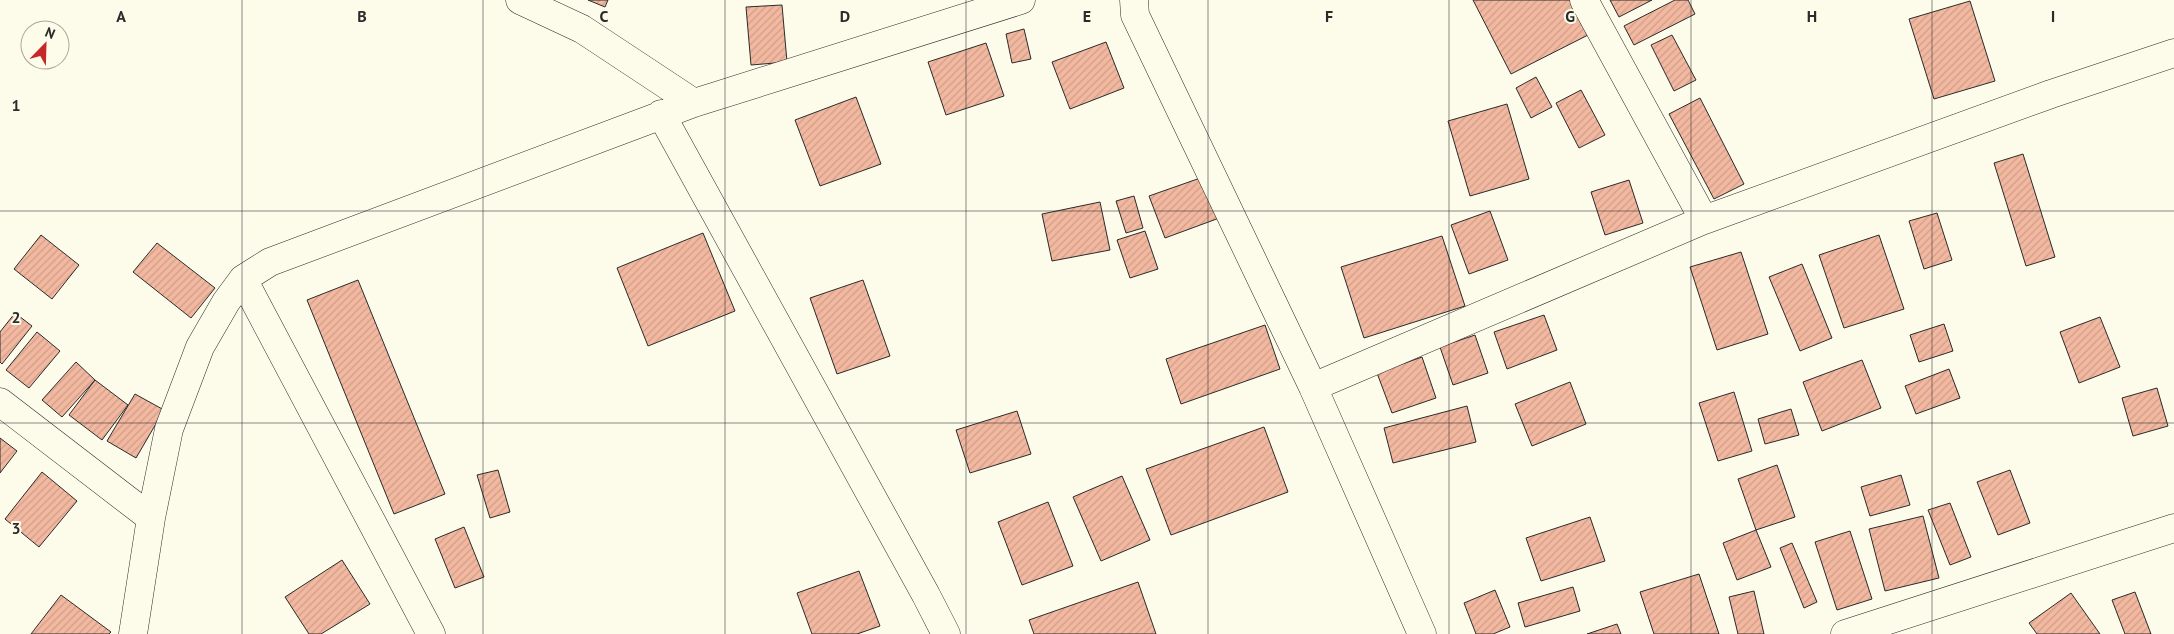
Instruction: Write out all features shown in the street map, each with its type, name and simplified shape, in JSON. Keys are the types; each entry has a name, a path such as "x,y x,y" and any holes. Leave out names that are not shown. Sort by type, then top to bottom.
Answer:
{"street":[{"path":"520,0 582,29 694,103"},
{"path":"133,634 150,518 169,429 200,347 226,302 243,279 270,262 661,114 1021,0"},
{"path":"1134,0 1136,15 1313,387 1422,634"},
{"path":"1584,0 1704,220"},
{"path":"1313,387 1704,220 2051,94 2174,53"},
{"path":"661,114 946,634"},
{"path":"243,279 431,634"},
{"path":"0,402 150,518"},
{"path":"1845,634 2174,528"}],"building":[{"path":"588,0 608,0 605,7"},
{"path":"1473,0 1573,0 1590,34 1511,74"},
{"path":"1610,0 1652,0 1619,17"},
{"path":"1675,0 1688,0 1695,14 1634,45 1624,26"},
{"path":"1970,1 1995,81 1934,99 1909,19"},
{"path":"782,5 787,62 751,65 746,7"},
{"path":"1024,29 1031,59 1012,63 1006,34"},
{"path":"1672,35 1696,80 1674,91 1651,45"},
{"path":"1106,42 1124,88 1070,109 1052,62"},
{"path":"986,43 1004,96 946,115 928,62"},
{"path":"1536,77 1552,107 1531,118 1516,88"},
{"path":"1581,90 1605,135 1579,148 1556,103"},
{"path":"856,97 881,164 820,186 795,120"},
{"path":"1700,98 1744,184 1714,199 1669,114"},
{"path":"1507,104 1529,179 1470,196 1448,121"},
{"path":"2023,154 2055,257 2026,266 1994,163"},
{"path":"1206,176 1222,217 1165,238 1149,196"},
{"path":"1629,180 1643,223 1605,235 1591,192"},
{"path":"1134,196 1143,228 1126,233 1116,201"},
{"path":"1100,202 1110,250 1052,261 1042,214"},
{"path":"1490,211 1508,260 1469,274 1451,225"},
{"path":"1937,213 1952,260 1924,269 1909,221"},
{"path":"1145,231 1158,269 1130,278 1117,240"},
{"path":"703,233 735,311 648,346 617,268"},
{"path":"41,235 79,265 52,299 14,269"},
{"path":"1879,235 1904,309 1844,328 1819,255"},
{"path":"1442,236 1465,306 1364,338 1341,267"},
{"path":"157,243 215,288 191,318 133,272"},
{"path":"1741,252 1768,334 1717,350 1690,267"},
{"path":"1802,264 1832,338 1800,351 1769,277"},
{"path":"358,280 445,494 394,514 307,300"},
{"path":"863,280 890,356 837,374 810,298"},
{"path":"15,313 32,326 2,364 0,362 0,332"},
{"path":"1544,315 1557,350 1507,369 1494,332"},
{"path":"2100,317 2120,367 2079,383 2060,332"},
{"path":"1944,324 1953,351 1919,362 1910,335"},
{"path":"1265,325 1280,369 1181,404 1166,359"},
{"path":"37,332 60,351 29,388 6,370"},
{"path":"1475,335 1488,373 1453,385 1440,347"},
{"path":"1422,357 1436,398 1392,413 1377,373"},
{"path":"1862,360 1881,408 1822,431 1803,382"},
{"path":"76,362 95,380 62,417 42,400"},
{"path":"1949,369 1960,398 1916,414 1905,386"},
{"path":"95,380 128,405 102,440 69,415"},
{"path":"1570,382 1586,424 1532,446 1515,404"},
{"path":"2157,388 2168,426 2133,436 2122,398"},
{"path":"1734,392 1752,451 1718,461 1699,403"},
{"path":"135,394 164,410 136,458 107,441"},
{"path":"1467,406 1476,442 1393,463 1384,428"},
{"path":"1791,409 1799,435 1765,444 1758,419"},
{"path":"1017,411 1031,454 970,473 956,430"},
{"path":"1264,427 1288,492 1171,535 1146,469"},
{"path":"0,438 17,451 0,473"},
{"path":"1777,465 1795,517 1756,530 1738,479"},
{"path":"498,470 510,512 490,518 477,475"},
{"path":"2010,470 2030,523 1998,535 1977,482"},
{"path":"42,472 77,501 39,547 5,519"},
{"path":"1901,475 1910,505 1870,516 1861,487"},
{"path":"1122,476 1150,540 1101,561 1073,497"},
{"path":"1048,502 1073,566 1022,585 998,522"},
{"path":"1950,503 1971,557 1950,565 1928,510"},
{"path":"1923,516 1939,578 1885,591 1869,529"},
{"path":"1590,517 1605,561 1541,581 1526,538"},
{"path":"464,527 484,577 455,588 435,539"},
{"path":"1756,530 1771,567 1737,580 1723,543"},
{"path":"1850,531 1872,599 1837,610 1815,542"},
{"path":"1792,543 1817,602 1804,608 1780,548"},
{"path":"342,560 370,604 321,634 309,634 285,597"},
{"path":"859,571 880,626 857,634 812,634 797,593"},
{"path":"1699,574 1719,634 1654,634 1640,592"},
{"path":"1138,582 1156,634 1034,634 1029,620"},
{"path":"1573,587 1580,611 1525,627 1518,603"},
{"path":"1495,590 1510,627 1493,634 1476,634 1464,603"},
{"path":"1754,591 1764,634 1738,634 1729,597"},
{"path":"2135,592 2151,634 2125,634 2112,600"},
{"path":"2071,593 2100,634 2037,634 2029,623"},
{"path":"61,595 111,632 109,634 31,634"},
{"path":"1617,624 1621,634 1587,634"}]}
